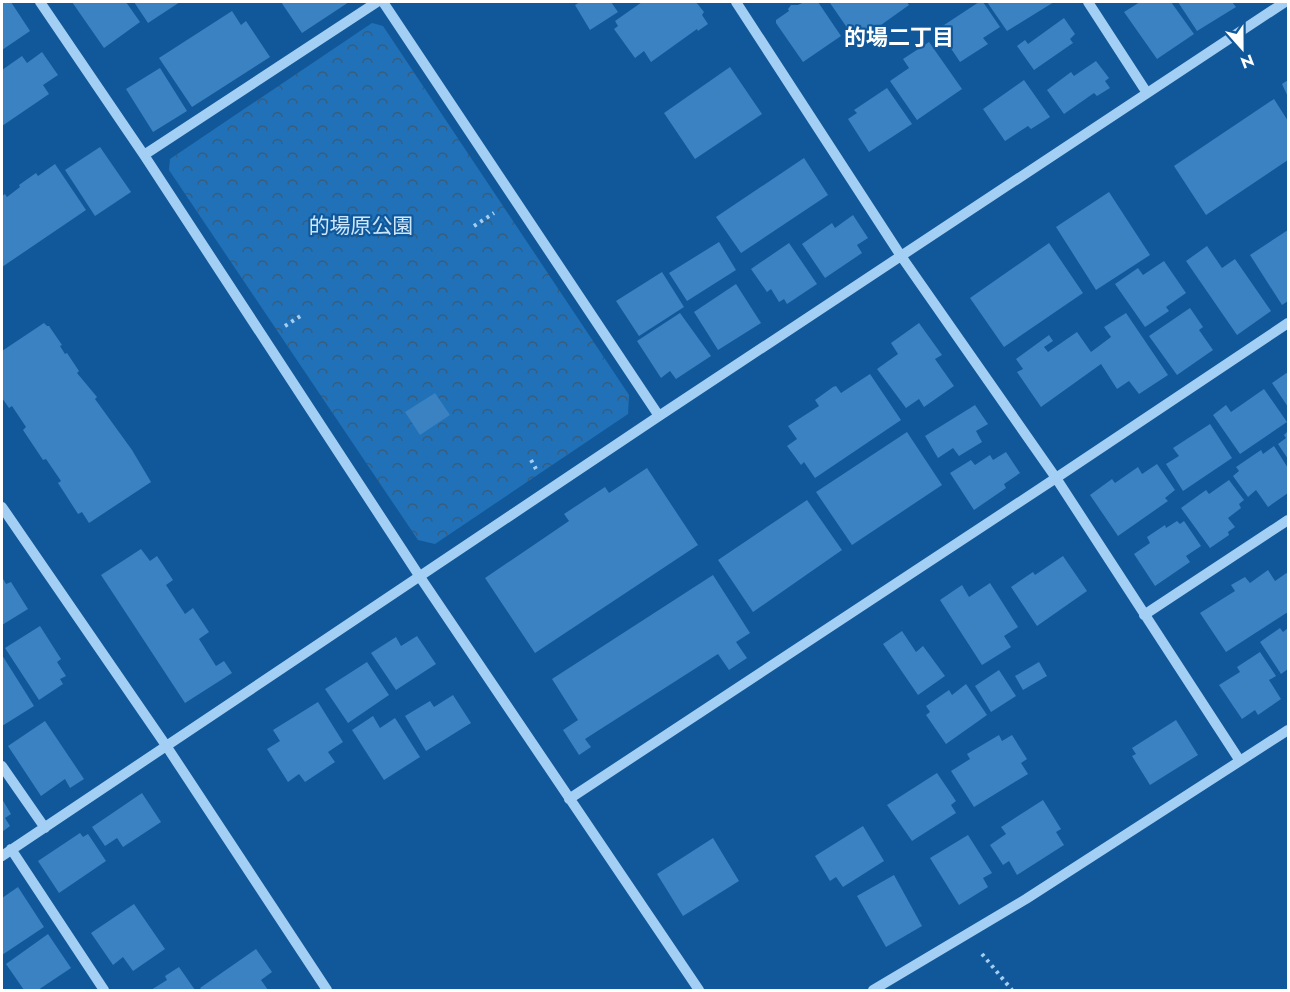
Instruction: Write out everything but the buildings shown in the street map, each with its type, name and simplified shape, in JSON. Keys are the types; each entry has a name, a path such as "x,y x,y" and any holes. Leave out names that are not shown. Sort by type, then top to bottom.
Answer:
{"street":[{"path":"40,2 144,155 420,576 699,990"},
{"path":"144,155 377,2"},
{"path":"383,2 659,416"},
{"path":"736,2 901,256 1056,478 1240,761"},
{"path":"1088,2 1147,93"},
{"path":"104,990 6,852 167,747 659,416 1286,2"},
{"path":"569,799 1288,323"},
{"path":"2,507 167,747 327,990"},
{"path":"1144,615 1288,520"},
{"path":"873,990 968,934 1288,730"},
{"path":"2,766 45,828"}],"path":[{"path":"968,934 1012,990"}],"green space":[{"name":"的場原公園","path":"372,23 383,26 629,395 628,414 435,544 418,540 169,170 170,159"}],"district":[{"name":"的場二丁目","path":"899,37"}]}
